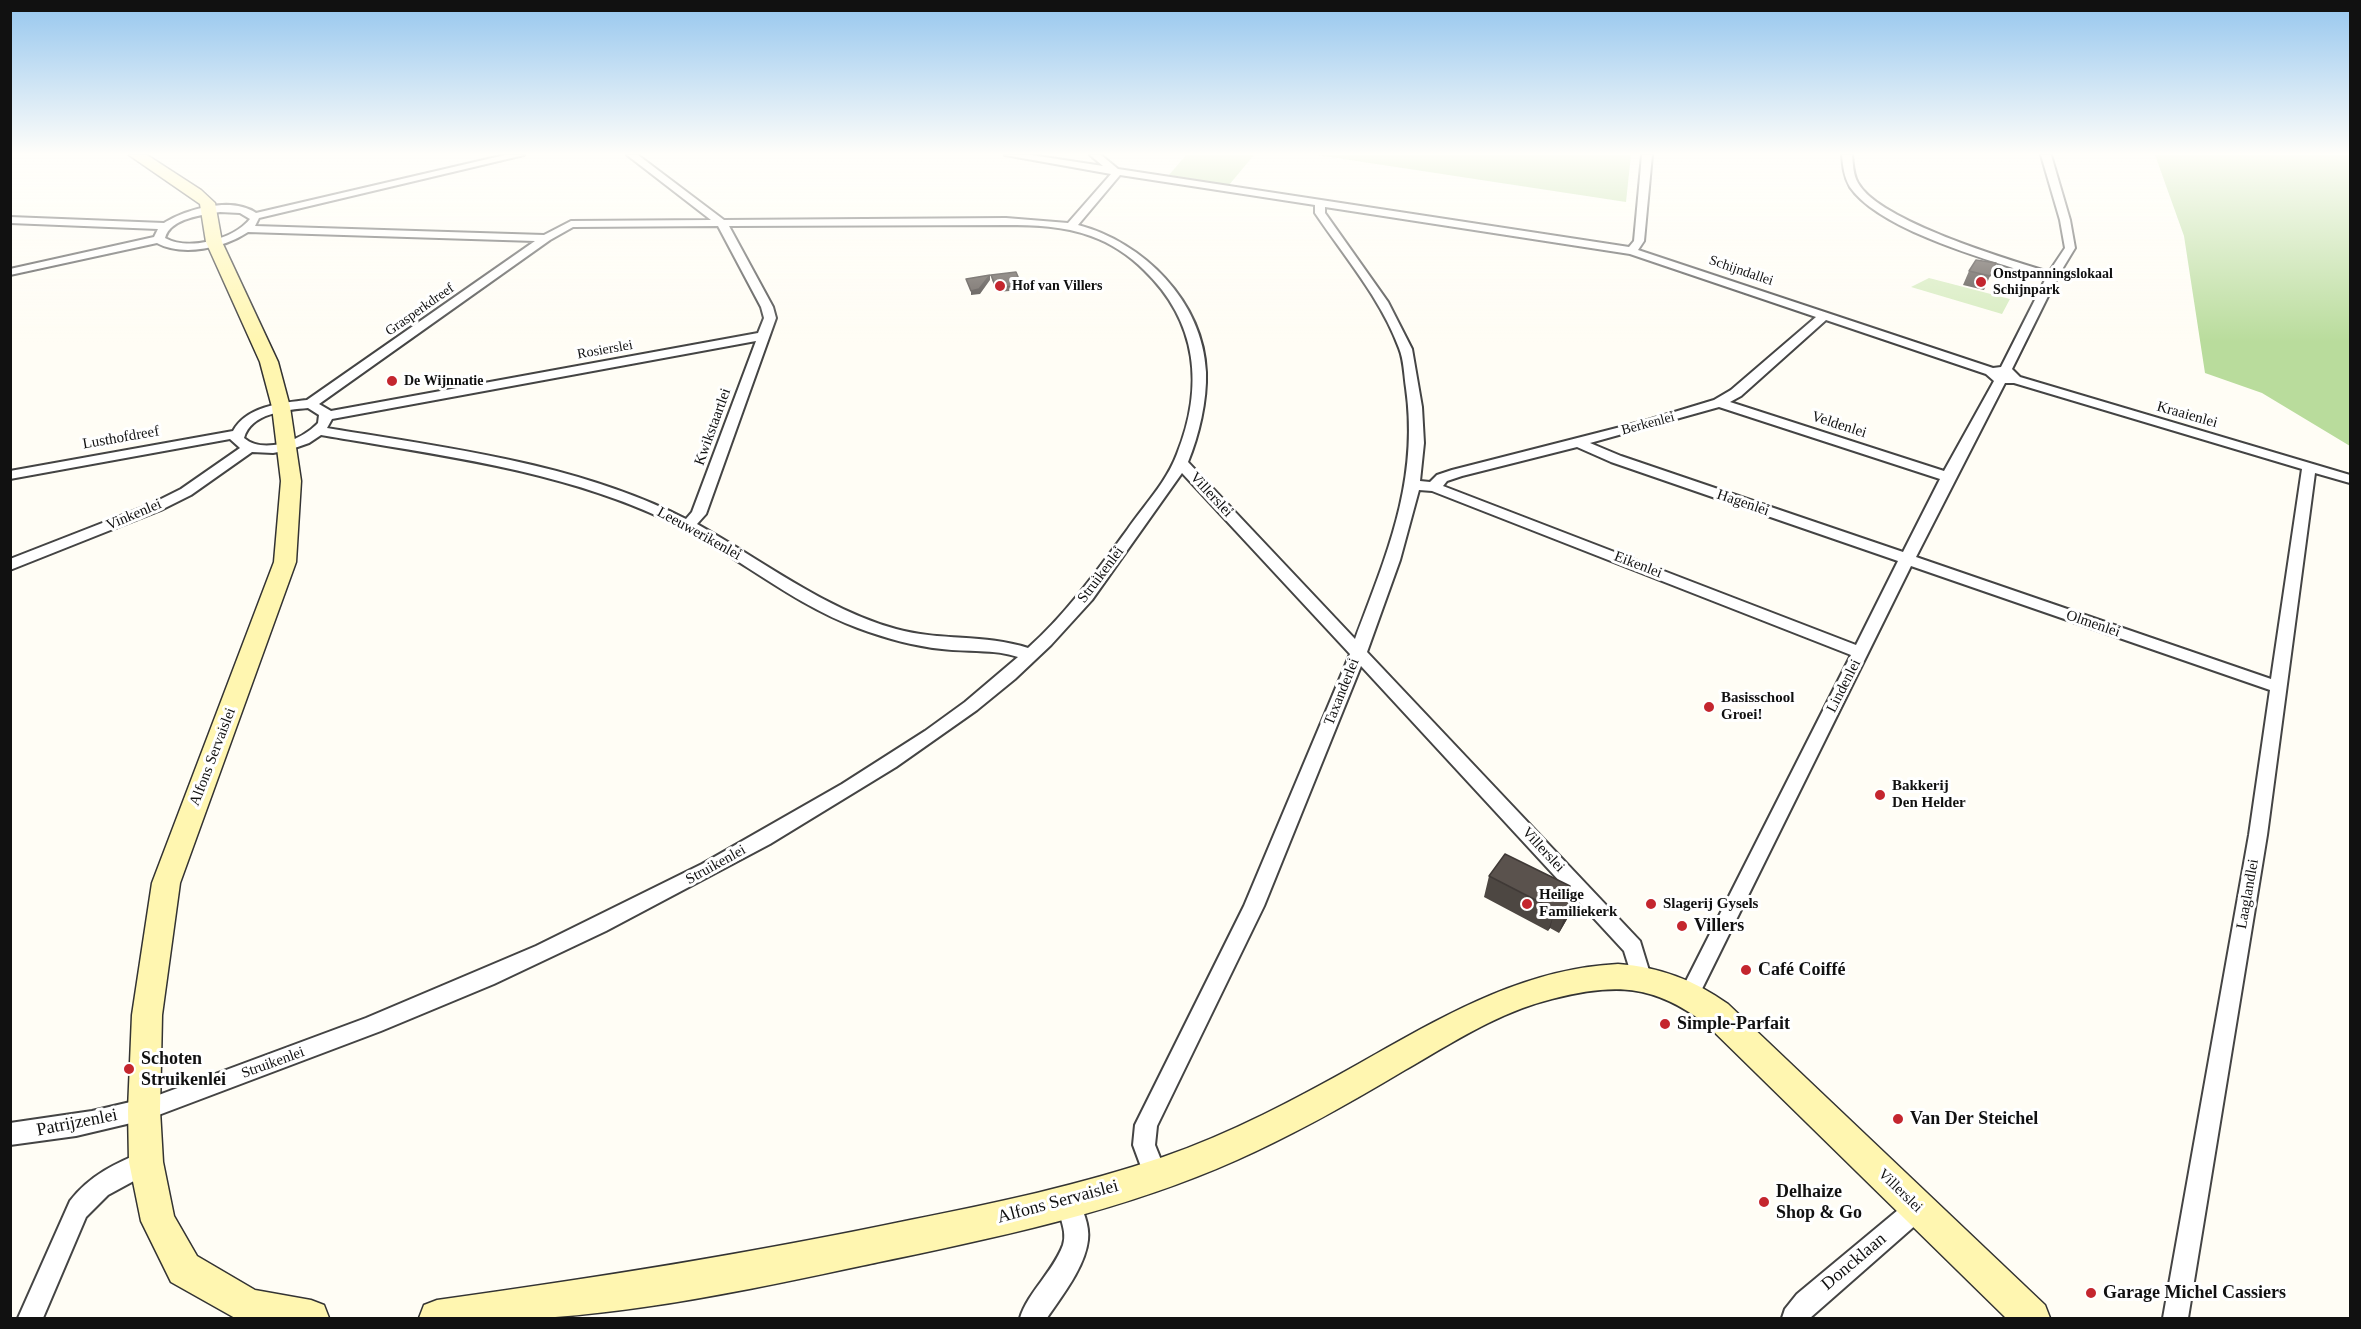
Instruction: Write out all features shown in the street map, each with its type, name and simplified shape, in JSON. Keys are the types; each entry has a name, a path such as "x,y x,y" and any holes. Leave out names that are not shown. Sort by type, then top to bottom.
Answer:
{"street":[{"path":"159,238 159,232 166,226 185,217"},
{"name":"Alfons Servaislei","path":"210,217 214,242 269,362 281,407 291,481 285,562 166,883 147,1015 144,1110 146,1162 158,1221 184,1269 250,1307 311,1318"},
{"path":"10,272 159,238 169,245 178,246 214,242 248,229 255,217"},
{"path":"714,217 722,223 767,307 770,318 763,336"},
{"path":"1071,226 1079,217"},
{"name":"Taxanderlei","path":"1155,1174 1144,1145 1146,1125 1254,906 1358,653 1392,560 1414,479 1417,442 1415,407 1406,349 1382,302 1323,217"},
{"name":"Schijndallei","path":"1418,217 1633,248 2003,375"},
{"path":"1633,248 1634,217"},
{"path":"1633,248 1639,241 1641,217"},
{"path":"1899,217 1942,237 2052,276"},
{"name":"Lindenlei","path":"1690,993 1909,560 1948,477 2003,375 2052,276 2070,248 2064,217"},
{"path":"10,220 166,226"},
{"name":"Villerslei","path":"248,229 546,238 571,224 1035,223 1071,226 1097,234 1126,249 1175,297 1193,329 1200,358 1201,384 1181,463 1633,947 1641,977 1690,993 1717,1014 2032,1318"},
{"name":"Grasperkdreef","path":"310,404 546,238"},
{"name":"Berkenlei","path":"1438,483 1719,403 1744,386 1826,315"},
{"name":"Rosierslei","path":"327,416 763,336"},
{"name":"Kwikstaartlei","path":"688,525 699,514 763,336"},
{"name":"Kraaienlei","path":"2003,375 2136,417 2350,479"},
{"name":"Veldenlei","path":"1719,403 1948,477"},
{"path":"310,404 323,410 327,416 324,425 318,431 285,446 267,449 249,448 239,443 237,434 242,426 252,418 281,407 310,404"},
{"name":"Leeuwerikenlei","path":"318,431 445,453 549,475 648,507 688,525 853,621 929,642 1011,647 1031,655"},
{"name":"Lusthofdreef","path":"10,475 237,434"},
{"name":"Hagenlei","path":"1579,442 1616,459 1909,560"},
{"name":"Vinkenlei","path":"10,565 166,502 186,492 249,448"},
{"name":"Struikenlei","path":"144,1110 408,1012 556,948 690,880 836,797 897,759 984,695 1031,655 1080,604 1181,463"},
{"name":"Laaglandlei","path":"2176,1318 2257,843 2309,467"},
{"name":"Eikenlei","path":"1414,479 1438,483 1861,653"},
{"name":"Olmenlei","path":"1909,560 2278,687"},
{"name":"Alfons Servaislei","path":"437,1318 712,1277 891,1242 1068,1203 1190,1163 1287,1120 1455,1024 1505,1001 1571,982 1601,978 1641,977"},
{"name":"Patrijzenlei","path":"10,1134 40,1132 144,1110"},
{"path":"30,1318 78,1209 107,1180 146,1162"},
{"path":"1032,1318 1046,1299 1077,1243 1076,1227 1068,1203"},
{"name":"Doncklaan","path":"1794,1318 1806,1303 1918,1208"}],"green space":[{"path":"2177,217 2350,217 2350,446 2262,393 2205,373 2184,236"},
{"path":"1929,278 2010,299 2002,314 1911,287"}],"building":[{"path":"1976,260 1996,263 1990,276 1969,271"},
{"path":"1016,272 1022,286 996,287 991,275"},
{"path":"990,275 979,289 971,291 966,279"},
{"path":"1505,854 1570,886 1568,889 1577,894 1566,912 1556,907 1555,910 1489,876"}],"place":[{"name":"Onstpanningslokaal Schijnpark","path":"1981,282"},
{"name":"Hof van Villers","path":"1000,286"},
{"name":"De Wijnnatie","path":"392,381"},
{"name":"Basisschool Groei!","path":"1709,707"},
{"name":"Bakkerij Den Helder","path":"1880,795"},
{"name":"Heilige Familiekerk","path":"1527,904"},
{"name":"Slagerij Gysels","path":"1651,904"},
{"name":"Villers","path":"1682,926"},
{"name":"Café Coiffé","path":"1746,970"},
{"name":"Simple-Parfait","path":"1665,1024"},
{"name":"Schoten Struikenlei","path":"129,1069"},
{"name":"Van Der Steichel","path":"1898,1119"},
{"name":"Delhaize Shop & Go","path":"1764,1202"},
{"name":"Garage Michel Cassiers","path":"2091,1293"}]}
